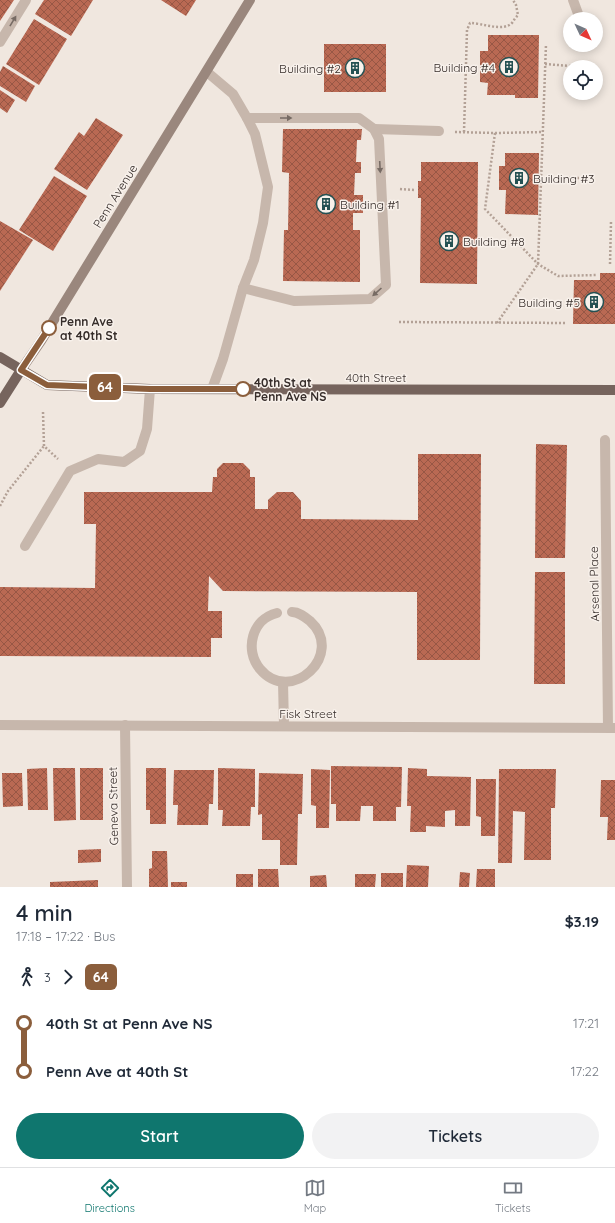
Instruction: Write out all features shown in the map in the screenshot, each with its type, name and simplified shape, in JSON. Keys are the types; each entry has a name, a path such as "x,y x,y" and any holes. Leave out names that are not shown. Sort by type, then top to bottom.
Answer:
{"main road":[{"name":"Penn Avenue","path":"0,403 41,341 250,0"},
{"name":"40th Street","path":"0,357 47,385 150,389 615,390"}],"street":[{"path":"0,42 26,0"},
{"path":"573,0 577,12"},
{"path":"207,72 233,94 247,118 255,134 268,187 263,224 254,260 243,288 223,360 212,389"},
{"path":"243,288 294,301 370,299 386,285 379,139 374,129 359,118 247,118"},
{"path":"374,129 439,131"},
{"path":"25,546 70,470 98,459 124,462 140,451 147,429 150,389"},
{"name":"Arsenal Place","path":"605,440 612,728"},
{"path":"277,613 271,614 262,621 255,630 251,642 251,653 256,664 263,673 272,679 283,682 295,681 306,676 314,668 320,658 322,647 320,635 314,625 305,617 292,612"},
{"path":"283,682 284,726"},
{"name":"Fisk Street","path":"0,725 612,728"},
{"name":"Geneva Street","path":"125,725 128,887"}],"path":[{"path":"514,0 518,15 511,24 492,27 482,23 470,23 467,30 464,132 543,132"},
{"path":"497,323 538,264 546,44"},
{"path":"545,64 563,65"},
{"path":"495,133 486,209 538,264 558,276 597,275"},
{"path":"541,178 580,178"},
{"path":"400,189 415,190"},
{"path":"610,264 611,222"},
{"path":"399,322 567,323"},
{"path":"0,506 8,491 44,446 43,412"},
{"path":"44,446 70,470"}],"building":[{"path":"0,0 14,0 0,21"},
{"path":"44,0 93,0 71,36 35,14"},
{"path":"161,0 196,0 186,16"},
{"path":"34,19 67,39 39,85 6,64"},
{"name":"Building #4","path":"488,35 539,35 538,98 515,98 515,95 487,95 488,83 480,82 480,51 488,51"},
{"name":"Building #2","path":"324,44 386,44 386,92 324,92"},
{"path":"3,66 35,86 26,102 0,86 0,72"},
{"path":"0,90 15,100 7,113 0,108"},
{"path":"96,118 123,135 87,190 54,169 79,132 84,136"},
{"name":"Building #1","path":"283,129 362,129 361,140 357,140 356,162 361,162 361,173 355,173 354,195 363,195 363,213 353,213 353,230 360,230 360,282 283,281 284,230 288,230 289,173 282,172"},
{"name":"Building #3","path":"505,153 539,153 538,215 505,214 506,190 499,190 499,166 505,166"},
{"name":"Building #8","path":"421,162 478,162 477,284 420,283 421,198 418,198 418,181 421,181"},
{"path":"54,176 87,196 53,251 19,230"},
{"path":"0,221 33,240 0,291"},
{"name":"Building #5","path":"600,273 615,273 615,324 573,324 574,280 600,280"},
{"path":"536,444 567,445 565,558 535,558"},
{"path":"418,454 481,454 480,660 417,660 417,592 223,591 209,576 208,611 222,611 222,638 211,638 211,657 0,656 0,587 95,588 96,524 84,524 84,492 212,492 213,477 217,477 217,469 223,463 243,463 250,470 250,477 255,477 255,509 268,509 268,500 277,492 293,492 301,501 301,519 418,520"},
{"path":"535,572 565,572 565,684 534,684"},
{"path":"331,766 402,767 401,807 396,807 396,821 373,821 373,806 361,806 360,821 336,821 336,804 331,804"},
{"path":"47,768 48,810 28,810 27,769"},
{"path":"53,768 75,768 76,820 54,821"},
{"path":"80,768 103,768 103,820 80,820"},
{"path":"146,768 166,768 166,824 150,824 150,810 146,810"},
{"path":"218,768 255,769 255,807 251,807 250,826 222,826 223,810 218,810"},
{"path":"408,768 427,769 427,776 471,777 470,826 455,826 455,810 445,811 445,827 426,826 426,832 410,832 411,806 407,806"},
{"path":"311,769 330,770 329,828 316,828 316,806 311,805"},
{"path":"499,769 556,769 555,808 551,808 551,860 524,860 525,812 513,811 512,863 498,863"},
{"path":"174,770 214,770 213,804 209,804 208,825 177,825 178,805 173,805"},
{"path":"2,773 22,773 23,806 3,807"},
{"path":"259,773 303,774 302,814 298,814 297,865 280,865 280,840 262,840 262,814 258,815"},
{"path":"476,779 496,779 495,836 481,836 481,817 476,816"},
{"path":"601,780 615,780 615,840 607,840 608,817 600,817"},
{"path":"101,849 101,862 78,863 78,850"},
{"path":"152,851 167,851 168,887 149,887 149,869 152,868"},
{"path":"407,865 429,866 428,887 406,887"},
{"path":"258,869 278,869 279,887 258,887"},
{"path":"477,869 495,869 495,887 476,887"},
{"path":"460,872 470,873 469,887 459,887"},
{"path":"381,873 403,873 403,887 381,887"},
{"path":"236,874 253,874 253,887 236,887"},
{"path":"355,874 376,874 375,887 355,887"},
{"path":"326,875 327,887 310,887 310,876"},
{"path":"98,880 98,887 50,887 50,882"},
{"path":"171,882 187,882 187,887 171,887"}],"bus line":[{"name":"64","path":"49,328 21,370 47,385 150,389 243,389"}],"place":[{"name":"Building #4","path":"509,67"},
{"name":"Building #2","path":"355,68"},
{"name":"Building #3","path":"519,178"},
{"name":"Building #1","path":"326,204"},
{"name":"Building #8","path":"449,241"},
{"name":"Building #5","path":"594,302"},
{"name":"Penn Ave at 40th St","path":"49,328"},
{"name":"40th St at Penn Ave NS","path":"243,389"}]}
